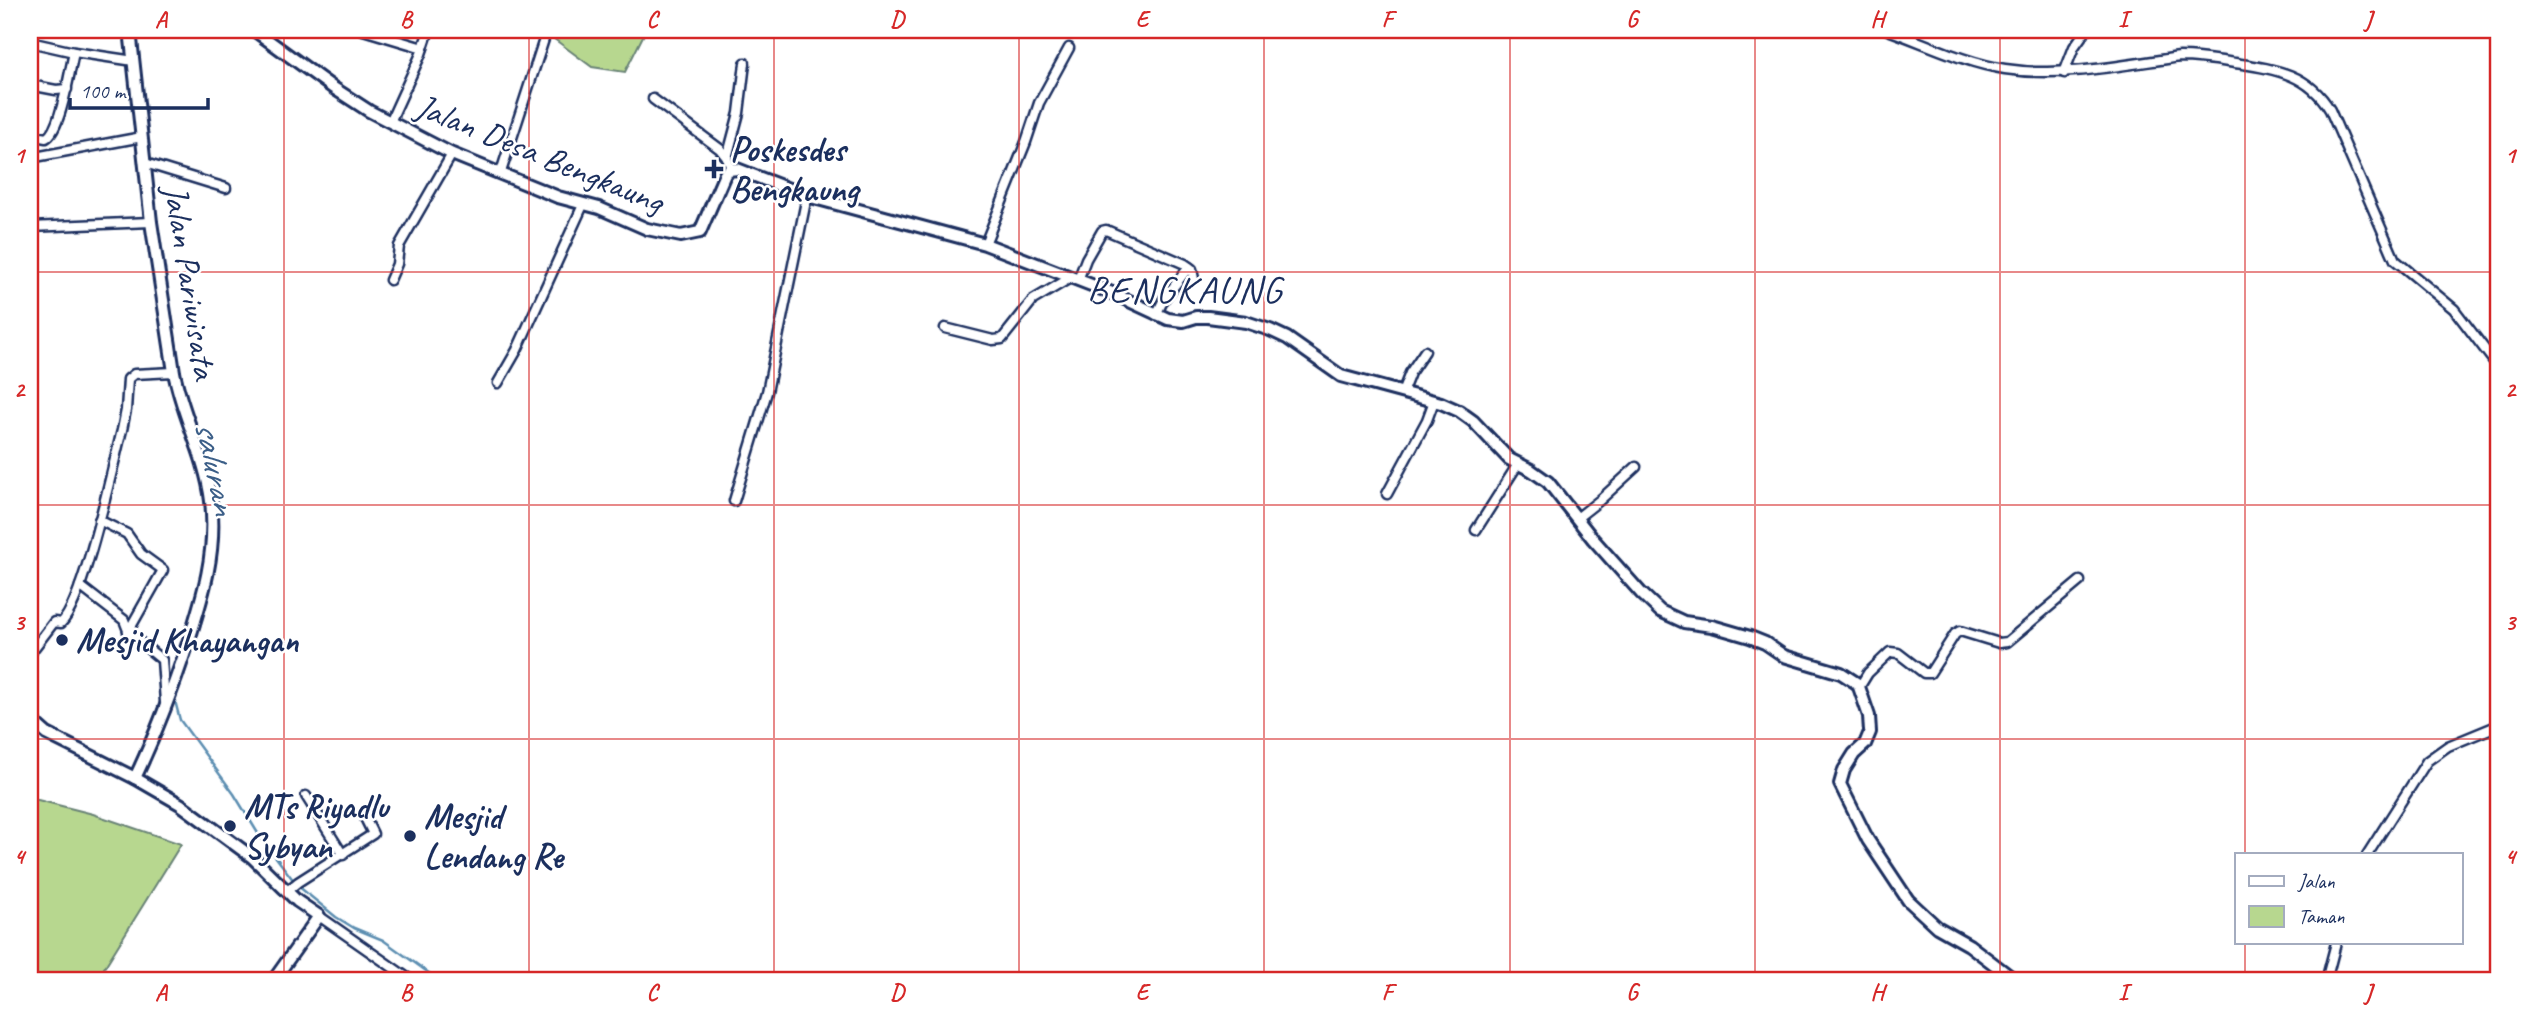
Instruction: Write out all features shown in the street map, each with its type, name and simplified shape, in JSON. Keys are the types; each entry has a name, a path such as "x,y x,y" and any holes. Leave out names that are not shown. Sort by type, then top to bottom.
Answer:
{"street":[{"name":"Jalan Pariwisata","path":"130,30 130,60 138,138 145,163 148,222 171,373 209,488 213,536 208,576 172,691 135,778"},
{"name":"Jalan Desa Bengkaung","path":"254,30 332,87 390,122 452,154 558,197 599,208 658,232 681,236 697,233 704,227 724,176 731,169"},
{"path":"363,30 423,48"},
{"path":"390,122 429,30"},
{"path":"501,172 547,30"},
{"path":"1888,30 1993,66 2064,73 2195,57 2278,70 2301,79 2315,90 2330,110 2395,260 2454,309 2499,368"},
{"path":"2064,73 2074,47 2086,30"},
{"path":"30,42 130,60"},
{"path":"985,244 1039,103 1069,48"},
{"path":"30,135 46,138 51,135 67,89 74,52"},
{"path":"727,158 739,113 745,63"},
{"path":"30,85 56,90 67,89"},
{"path":"653,99 713,143 727,158 731,169 807,195 985,244 1075,278 1156,315 1176,321 1208,317 1258,326 1287,338 1341,376 1434,401 1466,415 1505,456 1549,482 1577,519 1660,611 1684,622 1731,631 1758,640 1784,656 1841,673 1860,686 1869,716 1870,732 1865,744 1854,754 1844,770 1840,784 1868,841 1908,900 1927,918 2016,981"},
{"path":"30,158 138,138"},
{"path":"390,280 397,264 399,246 452,154"},
{"path":"145,163 226,188"},
{"path":"734,501 767,392 807,195"},
{"path":"498,383 517,350 583,205"},
{"path":"30,227 148,222"},
{"path":"945,328 993,340 1002,339 1033,300 1075,278 1102,232 1106,230 1189,267 1194,279"},
{"path":"1156,315 1164,299 1189,267"},
{"path":"1402,393 1410,373 1425,351"},
{"path":"31,652 54,622 61,623 67,617 80,586 127,410 128,379 134,374 171,373"},
{"path":"1387,495 1427,420 1434,401"},
{"path":"1476,530 1518,464"},
{"path":"1577,519 1636,467"},
{"path":"99,520 127,534 141,554 163,570 128,632"},
{"path":"1860,686 1885,654 1891,651 1898,653 1924,673 1930,673 1954,635 1960,631 1998,643 2007,642 2080,581"},
{"path":"80,586 124,620 128,632 162,660 165,709"},
{"path":"30,719 47,734 180,804 252,857 319,916 412,981"},
{"path":"2368,853 2427,761 2448,746 2499,725"},
{"path":"306,796 343,855"},
{"path":"289,890 373,834 365,818"},
{"path":"273,981 319,916"},
{"path":"2326,981 2336,944"}],"green space":[{"path":"556,30 646,30 625,72 592,67 550,36"},
{"path":"30,798 93,814 181,844 96,981 30,981"}],"waterway":[{"name":"saluran","path":"132,99 135,127"},
{"name":"saluran","path":"174,697 180,720 294,881"},
{"name":"saluran","path":"298,886 336,917 383,940 440,981"}],"place":[{"name":"Poskesdes Bengkaung","path":"714,169"},
{"name":"Mesjid Khayangan","path":"62,640"},
{"name":"MTs Riyadlu Sybyan","path":"230,826"},
{"name":"Mesjid Lendang Re","path":"410,836"}],"district":[{"name":"BENGKAUNG","path":"1185,289"}]}
